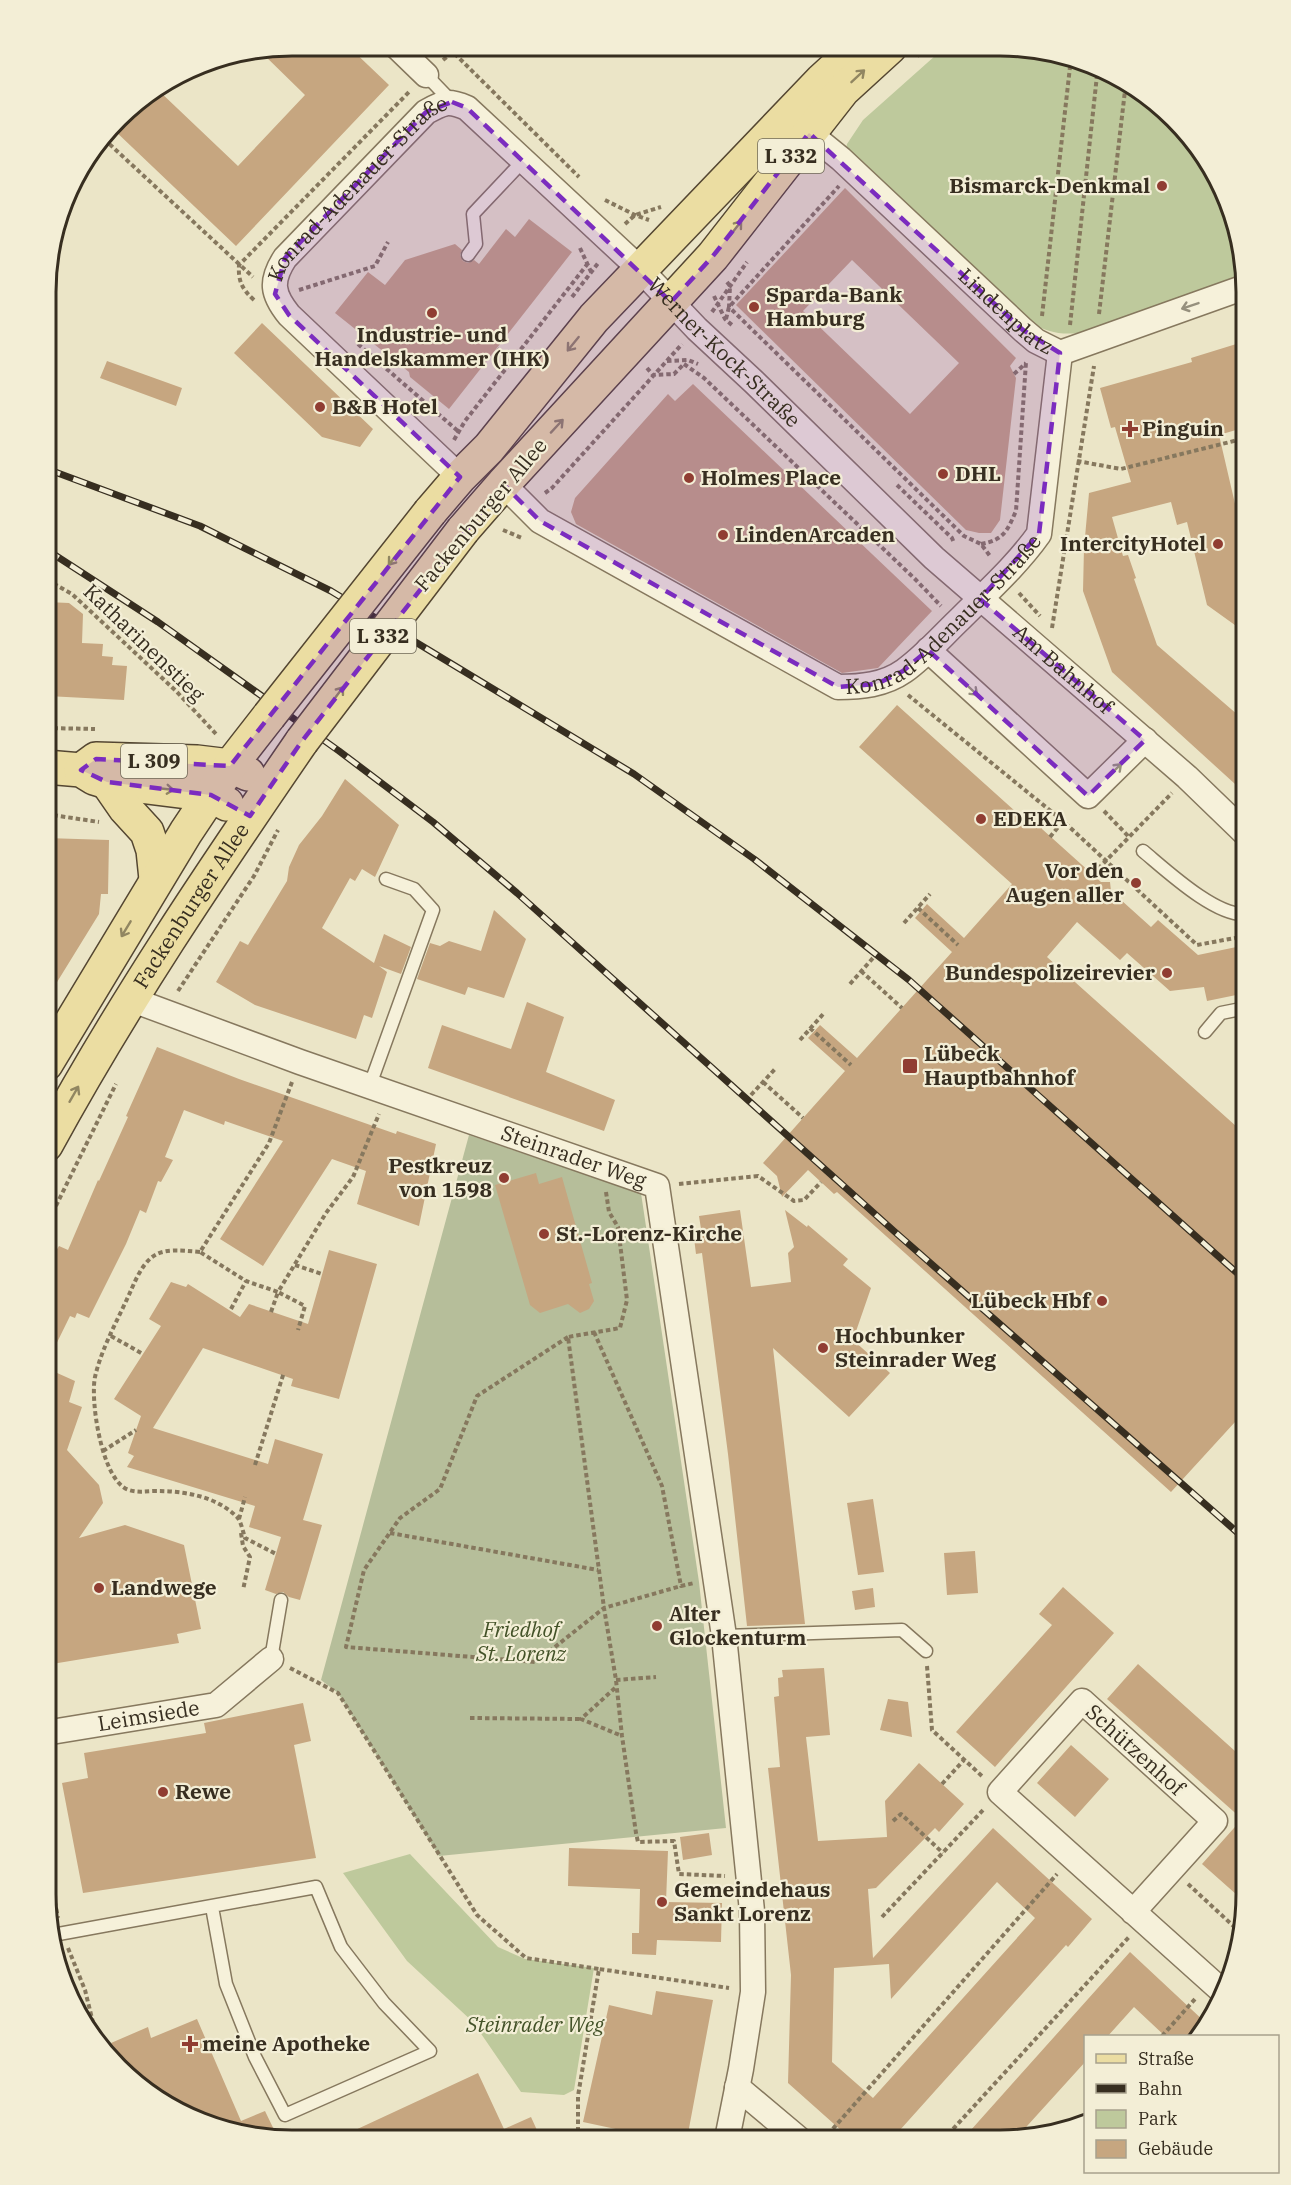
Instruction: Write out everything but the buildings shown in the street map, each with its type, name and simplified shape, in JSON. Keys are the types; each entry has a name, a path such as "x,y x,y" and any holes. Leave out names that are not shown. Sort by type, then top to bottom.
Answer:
{"main road":[{"name":"Fackenburger Allee","path":"56,1047 156,879 230,766 430,512 451,469 489,448 594,318 822,80 849,56"},
{"name":"Fackenburger Allee","path":"56,1128 130,999 250,816 302,741 463,530 714,256 843,90 880,56"},
{"name":"L 309","path":"94,776 96,759 196,762 230,766 271,786"},
{"name":"L 309","path":"56,769 211,795 250,816"},
{"name":"L 309","path":"94,776 147,832 153,850 156,879"}],"street":[{"path":"406,56 426,75"},
{"name":"Konrad-Adenauer-Straße","path":"451,469 289,315 276,298 275,281 278,268 285,258 426,112 441,103 459,105"},
{"name":"Werner-Kock-Straße","path":"459,105 640,269 697,329 934,558 980,598"},
{"name":"Lindenplatz","path":"809,133 841,159 1023,330 1036,341 1060,353 1236,290"},
{"name":"Konrad-Adenauer-Straße","path":"503,484 540,521 838,687 877,684 903,672 928,650 1028,549 1039,534 1060,353"},
{"name":"Am Bahnhof","path":"980,598 1187,777 1236,824"},
{"path":"928,650 1088,796 1145,740"},
{"name":"Steinrader Weg","path":"130,999 300,1062 657,1186 724,1636 752,1911 753,1992 729,2130"},
{"name":"Leimsiede","path":"56,1731 216,1705 271,1659"},
{"name":"Schützenhof","path":"1000,1792 1082,1701 1215,1821 1172,1869 1138,1917"},
{"path":"1000,1792 1217,1987"},
{"path":"737,2087 788,2130"}],"lane":[{"path":"426,75 459,105"},
{"path":"468,255 476,244 473,214 523,161"},
{"path":"1143,851 1201,898 1236,915"},
{"path":"378,1088 433,910 414,889 386,879"},
{"path":"1205,1032 1221,1013 1236,1010"},
{"path":"271,1659 281,1600"},
{"path":"724,1636 902,1630 926,1651"},
{"path":"59,1934 316,1887 341,1947 384,2003 430,2051 285,2115 255,2057 226,1984 212,1906"}],"path":[{"path":"457,56 586,183"},
{"path":"1041,325 1070,67"},
{"path":"1070,331 1097,76"},
{"path":"1098,323 1125,91"},
{"path":"108,143 276,298 375,266 388,242"},
{"path":"729,307 836,190"},
{"path":"601,197 608,204 649,219"},
{"path":"451,469 459,432 597,250 635,215 663,207 683,225"},
{"path":"714,256 730,286 729,307 911,480 964,536 981,544 995,542 1006,532 1016,511 1026,362"},
{"path":"299,282 299,290 304,297"},
{"path":"355,342 459,432"},
{"path":"497,349 511,361"},
{"path":"1014,374 1032,354"},
{"path":"1052,628 1096,359"},
{"path":"552,488 666,361"},
{"path":"684,364 704,378 915,579 944,610"},
{"path":"1048,457 1121,469 1236,440"},
{"name":"Katharinenstieg","path":"56,585 72,594 176,691 216,735"},
{"path":"905,692 1063,821 1197,945 1236,938"},
{"path":"1093,874 1187,777"},
{"path":"1088,796 1143,851"},
{"path":"56,816 106,823"},
{"path":"1050,837 1063,821"},
{"path":"161,1010 183,985 254,876"},
{"path":"904,923 930,894"},
{"path":"918,908 958,945"},
{"path":"850,984 873,958"},
{"path":"861,971 902,1008"},
{"path":"800,1040 825,1012"},
{"path":"810,1028 851,1065"},
{"path":"200,1252 268,1143 300,1062"},
{"path":"751,1095 776,1068"},
{"path":"56,1205 118,1078"},
{"path":"763,1082 803,1118"},
{"path":"272,1312 278,1292 326,1213 352,1177 380,1111 378,1088"},
{"path":"604,1167 609,1212 618,1227 627,1300 620,1328 568,1337 477,1396 440,1490 400,1518 364,1570 346,1647 536,1662 604,1608 694,1583"},
{"path":"657,1186 758,1176 794,1201 804,1200 821,1182"},
{"path":"276,1554 245,1538 238,1518 218,1504 196,1494 153,1491 143,1493 126,1490 115,1480 103,1451 95,1404 95,1378 139,1272 149,1258 174,1249 200,1252 246,1281 278,1292 305,1306 298,1330"},
{"path":"295,1265 322,1274"},
{"path":"231,1309 246,1281"},
{"path":"594,1332 662,1486 681,1586"},
{"path":"111,1336 143,1354"},
{"path":"568,1337 598,1570 616,1680 615,1688 638,1842 674,1841 679,1874 731,1877"},
{"path":"255,1465 284,1372"},
{"path":"103,1451 136,1430"},
{"path":"243,1590 250,1557 243,1546 238,1518 245,1497"},
{"path":"390,1533 598,1570"},
{"path":"882,1917 1000,1792 932,1730 926,1651"},
{"path":"271,1659 338,1693 477,1915 526,1958 732,1989 733,1978"},
{"path":"616,1680 656,1677"},
{"path":"581,1719 615,1688"},
{"path":"470,1718 581,1719 622,1736"},
{"path":"942,1784 964,1760"},
{"path":"892,1821 901,1814 943,1853"},
{"path":"831,2130 1072,1857"},
{"path":"1172,1869 1233,1925"},
{"path":"952,2130 1138,1917"},
{"path":"578,2130 578,2096 599,1969"},
{"path":"1164,2035 1216,1988"}],"highlighted area":[{"path":"452,102 467,108 671,302 713,256 809,133 1023,330 1060,353 1039,534 980,599 1145,740 1088,796 928,650 903,671 877,684 838,687 540,521 503,484 302,741 250,816 211,795 107,782 81,770 96,759 230,766 460,477 289,315 275,294 285,258 426,112"}],"green space":[{"path":"935,56 1015,56 1046,60 1090,73 1118,87 1143,104 1177,136 1196,160 1218,201 1231,245 1235,277 1220,286 1078,333 1065,334 1042,328 1031,322 846,149 863,120"},
{"name":"Friedhof St. Lorenz","path":"469,1135 641,1193 699,1582 726,1828 439,1856 338,1693 321,1680"},
{"path":"410,1854 498,1947 525,1959 594,1968 574,2090 564,2095 521,2092 473,2022 407,1961 343,1873"}],"railway":[{"path":"56,472 200,526 331,591 634,774 754,859 909,980 1236,1272"},
{"path":"56,556 158,622 339,751 433,822 517,893 895,1232 1236,1531"}],"place":[{"name":"Bismarck-Denkmal","path":"1162,186"},
{"name":"Sparda-Bank Hamburg","path":"754,307"},
{"name":"Industrie- und Handelskammer (IHK)","path":"432,313"},
{"name":"B&B Hotel","path":"320,407"},
{"name":"Pinguin","path":"1130,429"},
{"name":"DHL","path":"943,474"},
{"name":"Holmes Place","path":"689,478"},
{"name":"LindenArcaden","path":"723,535"},
{"name":"IntercityHotel","path":"1218,544"},
{"name":"EDEKA","path":"981,819"},
{"name":"Vor den Augen aller","path":"1136,883"},
{"name":"Bundespolizeirevier","path":"1167,973"},
{"name":"Lübeck Hauptbahnhof","path":"910,1066"},
{"name":"Pestkreuz von 1598","path":"504,1178"},
{"name":"St.-Lorenz-Kirche","path":"544,1234"},
{"name":"Lübeck Hbf","path":"1102,1301"},
{"name":"Hochbunker Steinrader Weg","path":"823,1348"},
{"name":"Landwege","path":"99,1588"},
{"name":"Alter Glockenturm","path":"657,1626"},
{"name":"Rewe","path":"163,1792"},
{"name":"Gemeindehaus Sankt Lorenz","path":"662,1902"},
{"name":"meine Apotheke","path":"190,2044"}]}
